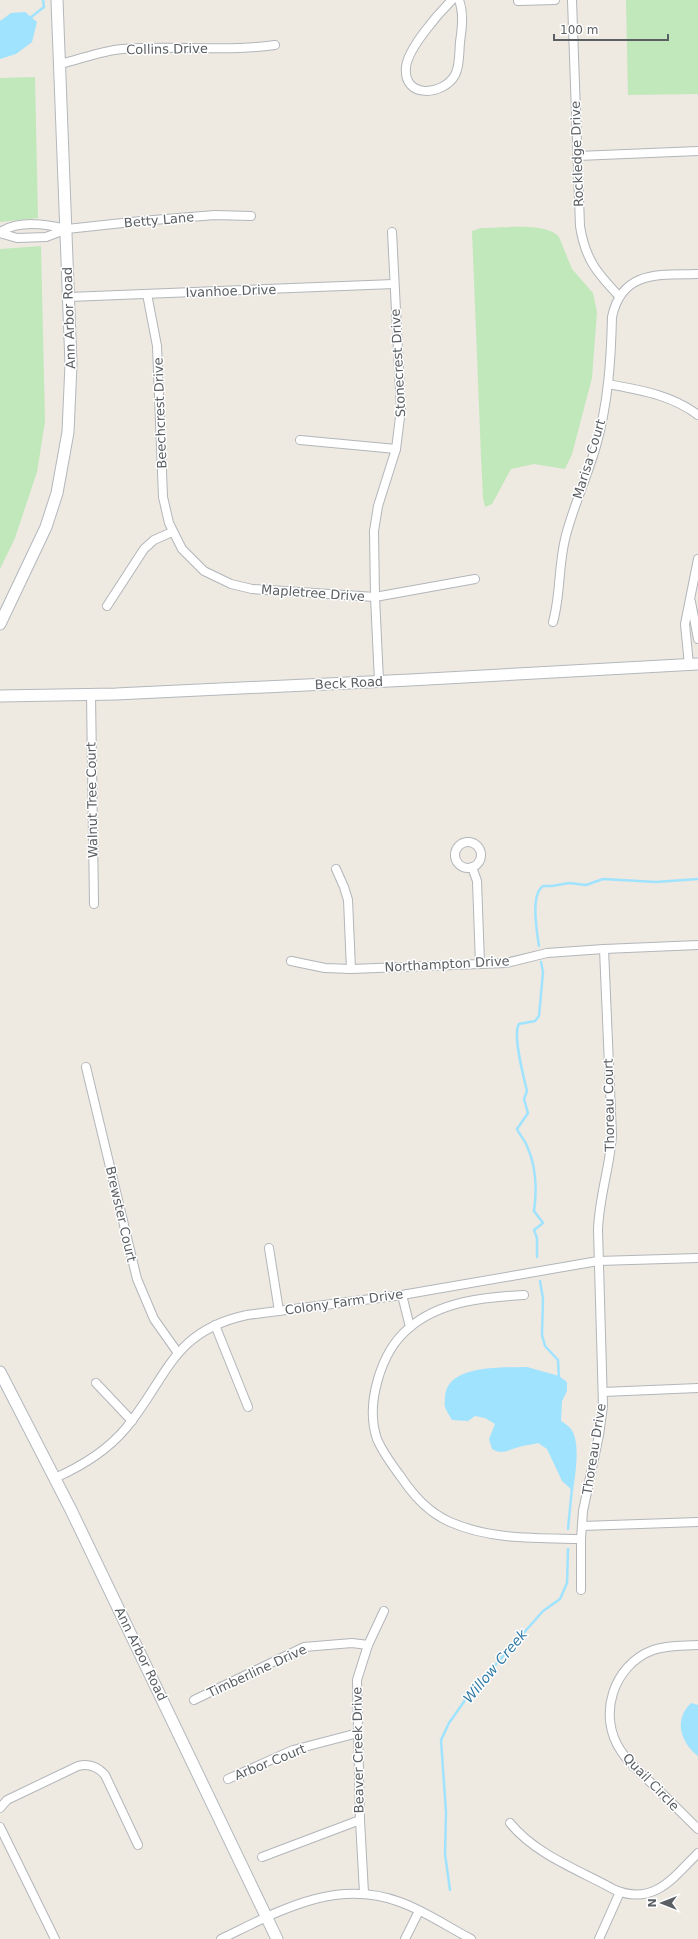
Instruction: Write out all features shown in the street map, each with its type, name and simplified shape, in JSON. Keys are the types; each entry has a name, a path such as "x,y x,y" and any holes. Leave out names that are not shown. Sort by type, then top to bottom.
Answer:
{"main road":[{"name":"Ann Arbor Road","path":"0,624 46,527 62,467 68,432 71,386 69,297 57,3"},
{"name":"Beck Road","path":"0,696 90,695 693,664"},
{"name":"Ann Arbor Road","path":"0,1372 55,1478 277,1939"}],"street":[{"path":"452,0 435,17 409,59 406,72 411,87 415,90 425,91 442,86 451,81 455,74 459,60 462,18 459,0"},
{"path":"518,1 555,0"},
{"name":"Rockledge Drive","path":"572,0 580,226 582,241 588,258 600,276 619,296"},
{"name":"Collins Drive","path":"60,64 101,53 122,50 236,49 275,45"},
{"path":"578,156 698,151"},
{"name":"Betty Lane","path":"66,229 215,215 252,216"},
{"path":"0,233 7,227 45,224 66,229"},
{"path":"0,233 17,238 46,237 66,229"},
{"name":"Stonecrest Drive","path":"379,681 373,542 378,506 396,448 400,424 401,394 392,232"},
{"path":"619,296 630,284 642,278 698,274"},
{"name":"Ivanhoe Drive","path":"69,297 394,284"},
{"name":"Beechcrest Drive","path":"147,294 154,323 157,346 163,497 172,532"},
{"name":"Marisa Court","path":"553,622 558,604 562,550 569,523 596,445 608,384 612,317 619,296"},
{"path":"608,384 658,394 682,405 698,415"},
{"path":"300,440 396,448"},
{"path":"107,606 144,549 154,540 172,532"},
{"name":"Mapletree Drive","path":"172,532 182,549 197,565 214,577 231,584 252,589 375,597 475,579"},
{"path":"693,664 685,624 698,559"},
{"path":"690,599 698,639"},
{"name":"Walnut Tree Court","path":"90,695 94,904"},
{"path":"472,867 477,881 480,964"},
{"path":"336,870 348,900 351,968"},
{"name":"Northampton Drive","path":"291,961 325,968 506,963 537,954 604,949 698,945"},
{"name":"Thoreau Court","path":"598,1261 599,1214 609,1163 612,1135 604,949"},
{"name":"Brewster Court","path":"86,1067 137,1279 154,1319 178,1353"},
{"path":"270,1248 279,1311"},
{"name":"Colony Farm Drive","path":"55,1478 78,1467 100,1453 132,1421 166,1368 178,1353 195,1337 215,1325 247,1315 402,1295 598,1261 698,1258"},
{"name":"Thoreau Drive","path":"581,1590 582,1526 599,1435 603,1392 598,1261"},
{"path":"402,1295 410,1327"},
{"path":"524,1295 464,1302 433,1313 410,1327 394,1346 383,1367 375,1390 373,1411 375,1430 381,1448 412,1493 436,1514 464,1527 510,1537 581,1539"},
{"path":"215,1325 248,1407"},
{"path":"96,1383 132,1421"},
{"path":"603,1392 698,1388"},
{"path":"582,1526 698,1522"},
{"name":"Beaver Creek Drive","path":"364,1893 360,1820 357,1680 368,1644 384,1612"},
{"name":"Timberline Drive","path":"194,1700 304,1647 368,1644"},
{"name":"Quail Circle","path":"698,1645 662,1648 643,1655 632,1662 618,1680 609,1710 612,1731 621,1751 698,1829"},
{"name":"Arbor Court","path":"228,1779 293,1750 358,1733"},
{"path":"0,1808 7,1800 78,1766 88,1765 96,1767 105,1775 138,1845"},
{"path":"262,1857 360,1820"},
{"path":"510,1822 520,1835 533,1846 620,1892 641,1894 660,1889 698,1853"},
{"path":"0,1827 55,1939"},
{"path":"599,1939 620,1892"},
{"path":"221,1939 266,1917 298,1904 320,1897 364,1893 402,1903 471,1939"},
{"path":"405,1939 419,1911"}],"green space":[{"path":"626,0 698,0 698,94 628,95"},
{"path":"35,77 38,218 0,222 0,78"},
{"path":"523,227 545,229 553,232 559,237 572,269 593,293 597,312 592,378 572,454 565,469 534,464 511,469 492,504 485,507 483,498 481,457 472,231 481,228"},
{"path":"41,246 45,422 37,472 15,538 0,569 0,249"}],"water":[{"path":"25,12 37,22 32,42 16,54 0,59 0,21 11,13"},
{"path":"527,1367 559,1376 567,1382 567,1391 562,1401 561,1421 571,1429 576,1442 577,1450 573,1491 562,1481 547,1449 538,1443 505,1451 496,1451 492,1449 489,1439 495,1424 485,1418 475,1416 468,1421 452,1420 446,1409 445,1397 448,1386 455,1379 465,1373 491,1368"},
{"path":"691,1703 698,1705 698,1756 687,1745 681,1731 682,1717 685,1710"}],"waterway":[{"path":"30,18 44,7 43,0"},
{"name":"Willow Creek","path":"539,946 535,905 539,891 543,886 569,883 586,885 603,879 656,882 698,879"},
{"name":"Willow Creek","path":"537,1257 537,1238 534,1230 543,1223 534,1211 534,1170 530,1154 517,1129 528,1113 524,1099 527,1091 519,1056 517,1029 519,1024 535,1021 539,1016 543,972 541,962"},
{"name":"Willow Creek","path":"540,1281 543,1299 542,1335 545,1346 558,1360 559,1379"},
{"name":"Willow Creek","path":"568,1529 572,1488"},
{"name":"Willow Creek","path":"450,1890 445,1854 446,1812 441,1740 449,1723 468,1696 543,1611 560,1599 567,1583 568,1549"}]}
